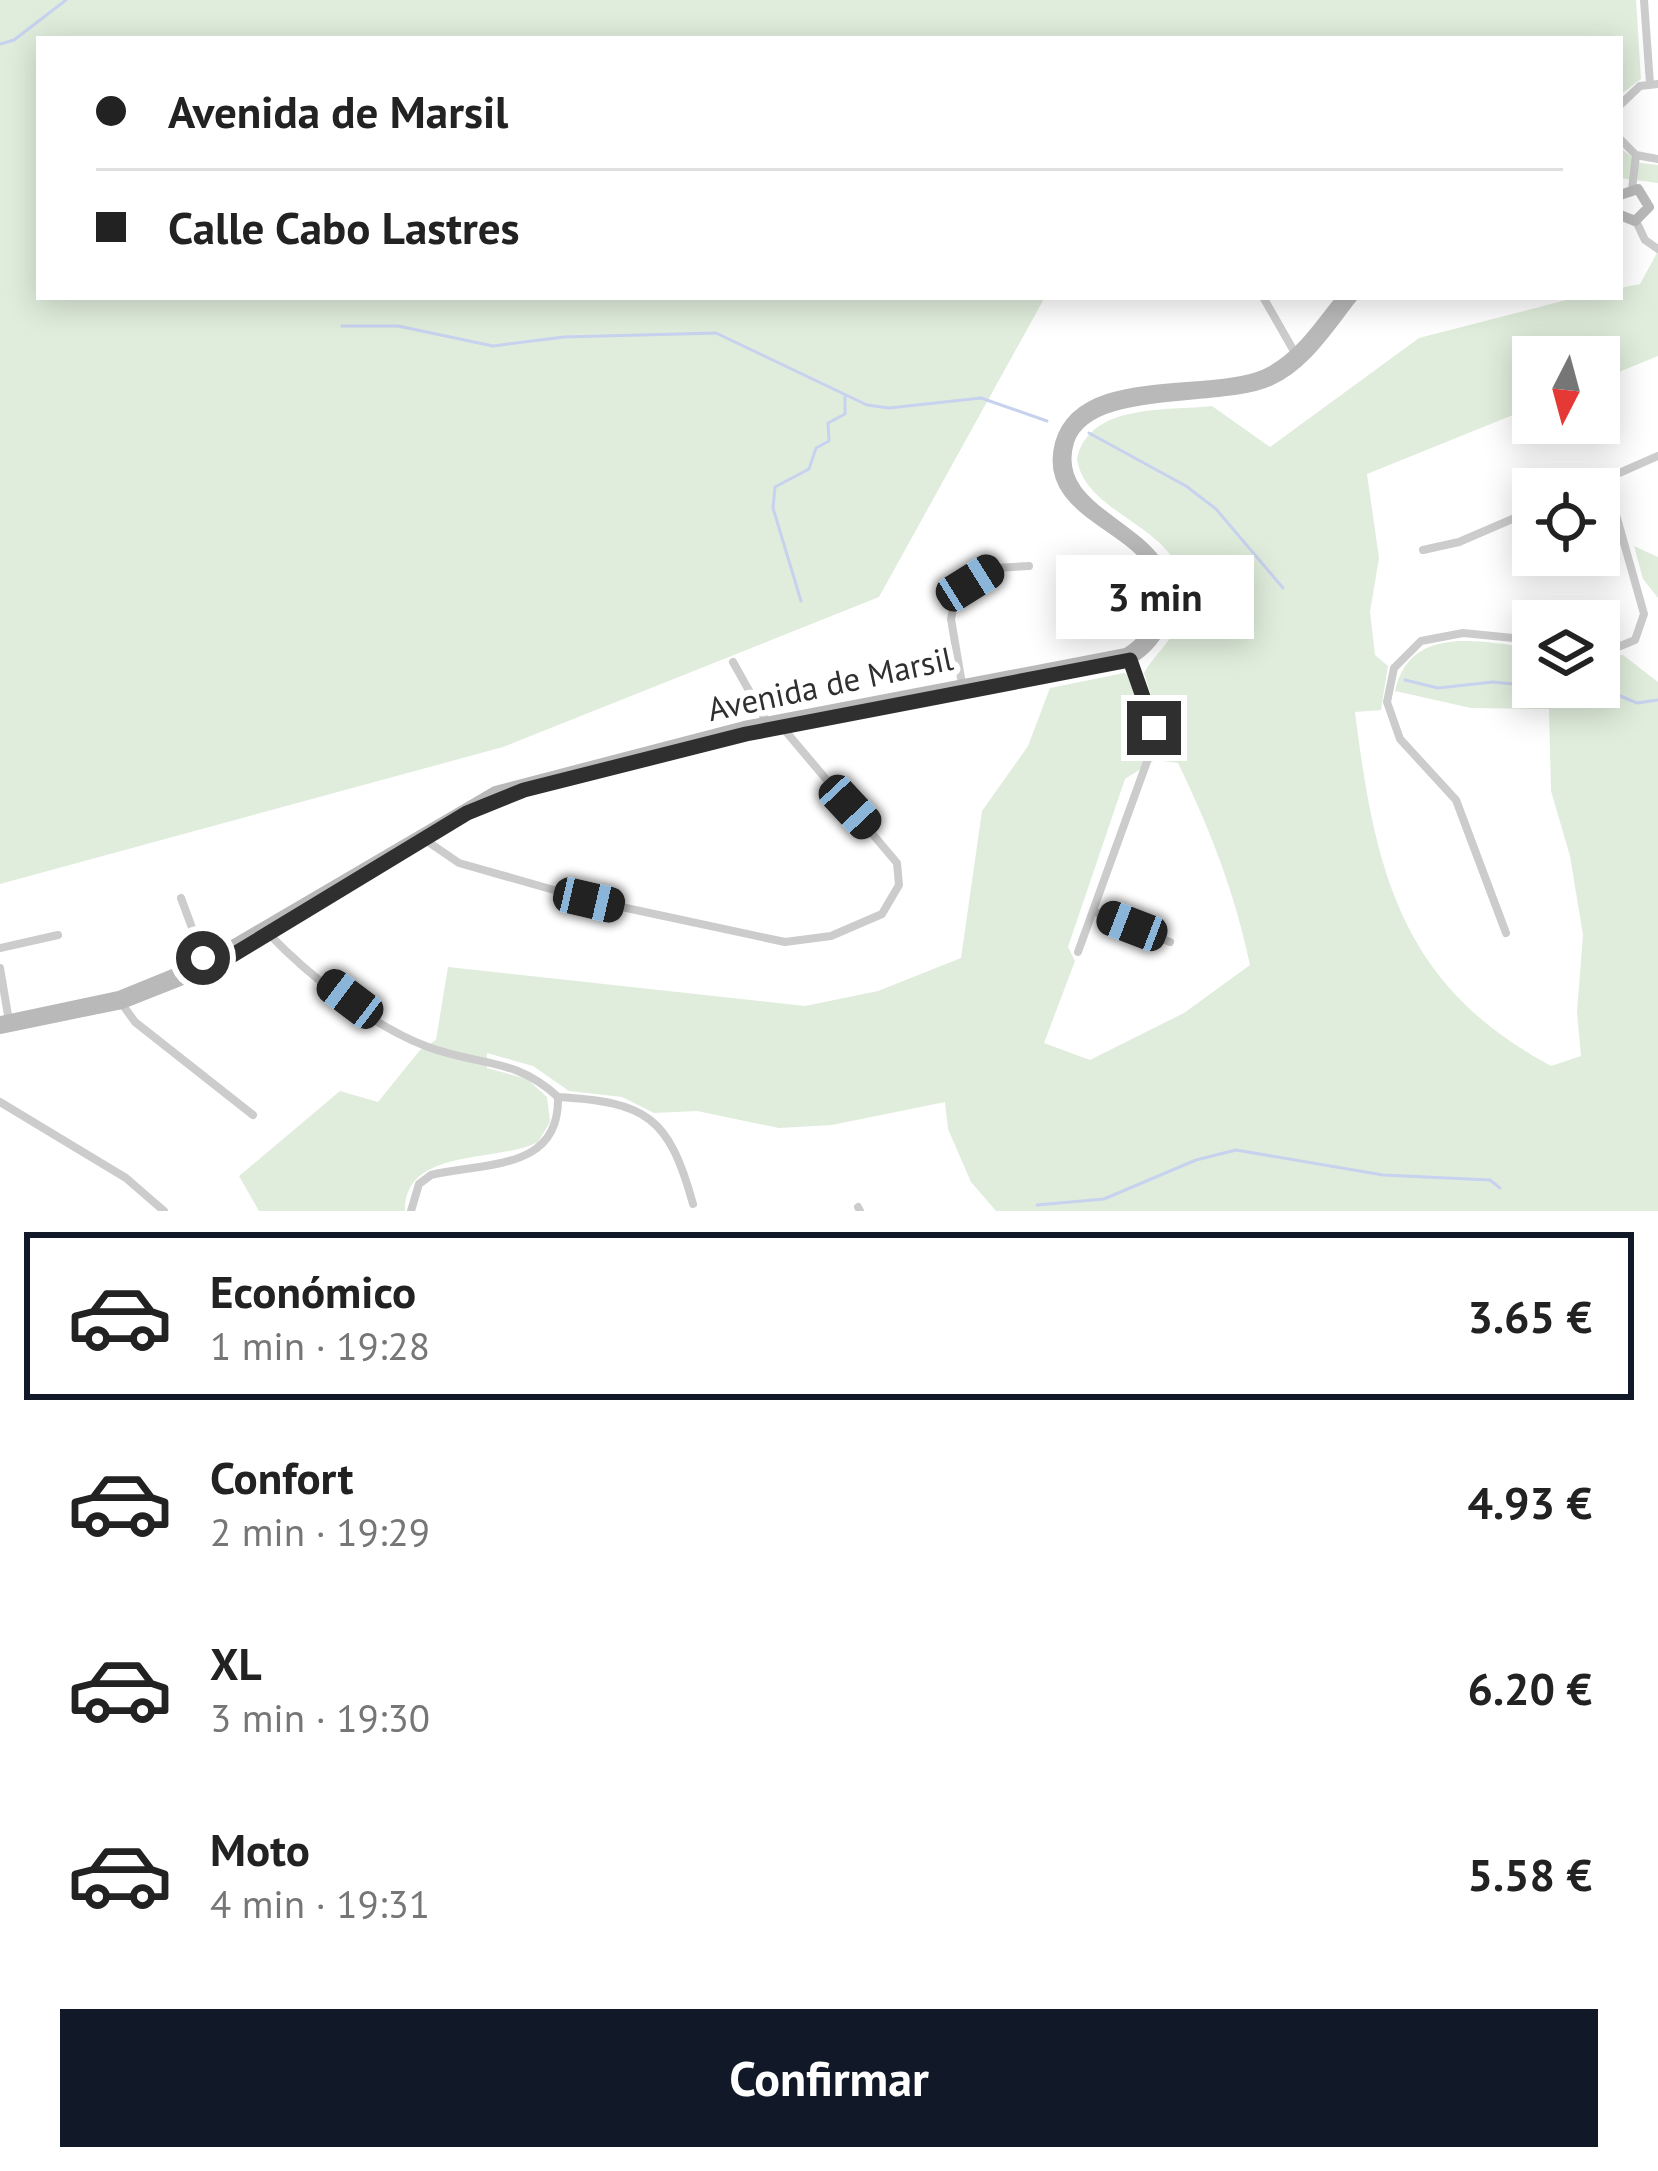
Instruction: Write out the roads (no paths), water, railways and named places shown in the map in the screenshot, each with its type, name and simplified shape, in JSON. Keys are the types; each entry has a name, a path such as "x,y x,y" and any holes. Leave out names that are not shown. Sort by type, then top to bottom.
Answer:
{"street":[{"path":"1623,101 1630,92 1654,84 1644,0"},
{"path":"1623,142 1636,155 1658,159"},
{"path":"1636,155 1626,192 1653,203 1636,221"},
{"path":"1623,216 1636,221 1645,240 1658,249"},
{"path":"1265,300 1298,357"},
{"path":"1298,357 1340,300"},
{"path":"1078,952 1149,756 1154,728 1128,656 1153,625 1160,587 1149,560 1136,546 1069,496 1057,458 1067,427 1080,411 1105,399 1253,378 1298,357 1350,300"},
{"path":"1620,473 1658,456"},
{"path":"1423,550 1512,518"},
{"path":"1620,529 1644,614 1635,640 1620,646"},
{"path":"963,687 951,619 955,599 995,568 1029,566"},
{"path":"1506,933 1456,800 1400,739 1387,702 1394,668 1420,641 1462,633 1512,638"},
{"name":"Avenida de Marsil","path":"5,1024 121,1000 206,965 508,786 766,722 1128,656"},
{"path":"733,662 766,722"},
{"name":"Avenida de Marsil","path":"420,836 524,790 963,687"},
{"path":"420,836 459,863 589,900 784,942 830,936 882,914 899,886 897,862 782,727"},
{"path":"181,898 206,965"},
{"path":"1093,911 1171,941"},
{"path":"266,932 386,1027 430,1048 521,1068 558,1097 622,1102 640,1110 666,1132 680,1158 693,1204"},
{"path":"0,948 58,935"},
{"path":"0,968 5,1024"},
{"path":"121,1000 135,1022 254,1114"},
{"path":"411,1211 419,1184 431,1174 530,1155 546,1144 555,1132 558,1097"},
{"path":"0,1102 126,1178 164,1211"}],"waterway":[{"path":"0,44 14,40 66,0"},
{"path":"342,326 398,326 493,346 564,337 716,333 867,405 889,408 981,398 1047,421"},
{"path":"801,601 773,508 775,487 809,469 816,448 829,441 828,423 845,414 845,395"},
{"path":"1089,433 1186,486 1216,509 1283,588"},
{"path":"1405,680 1438,688 1512,684"},
{"path":"1620,696 1637,703 1658,700"},
{"path":"1037,1205 1104,1199 1196,1160 1236,1150 1383,1175 1490,1180 1500,1188"}]}
